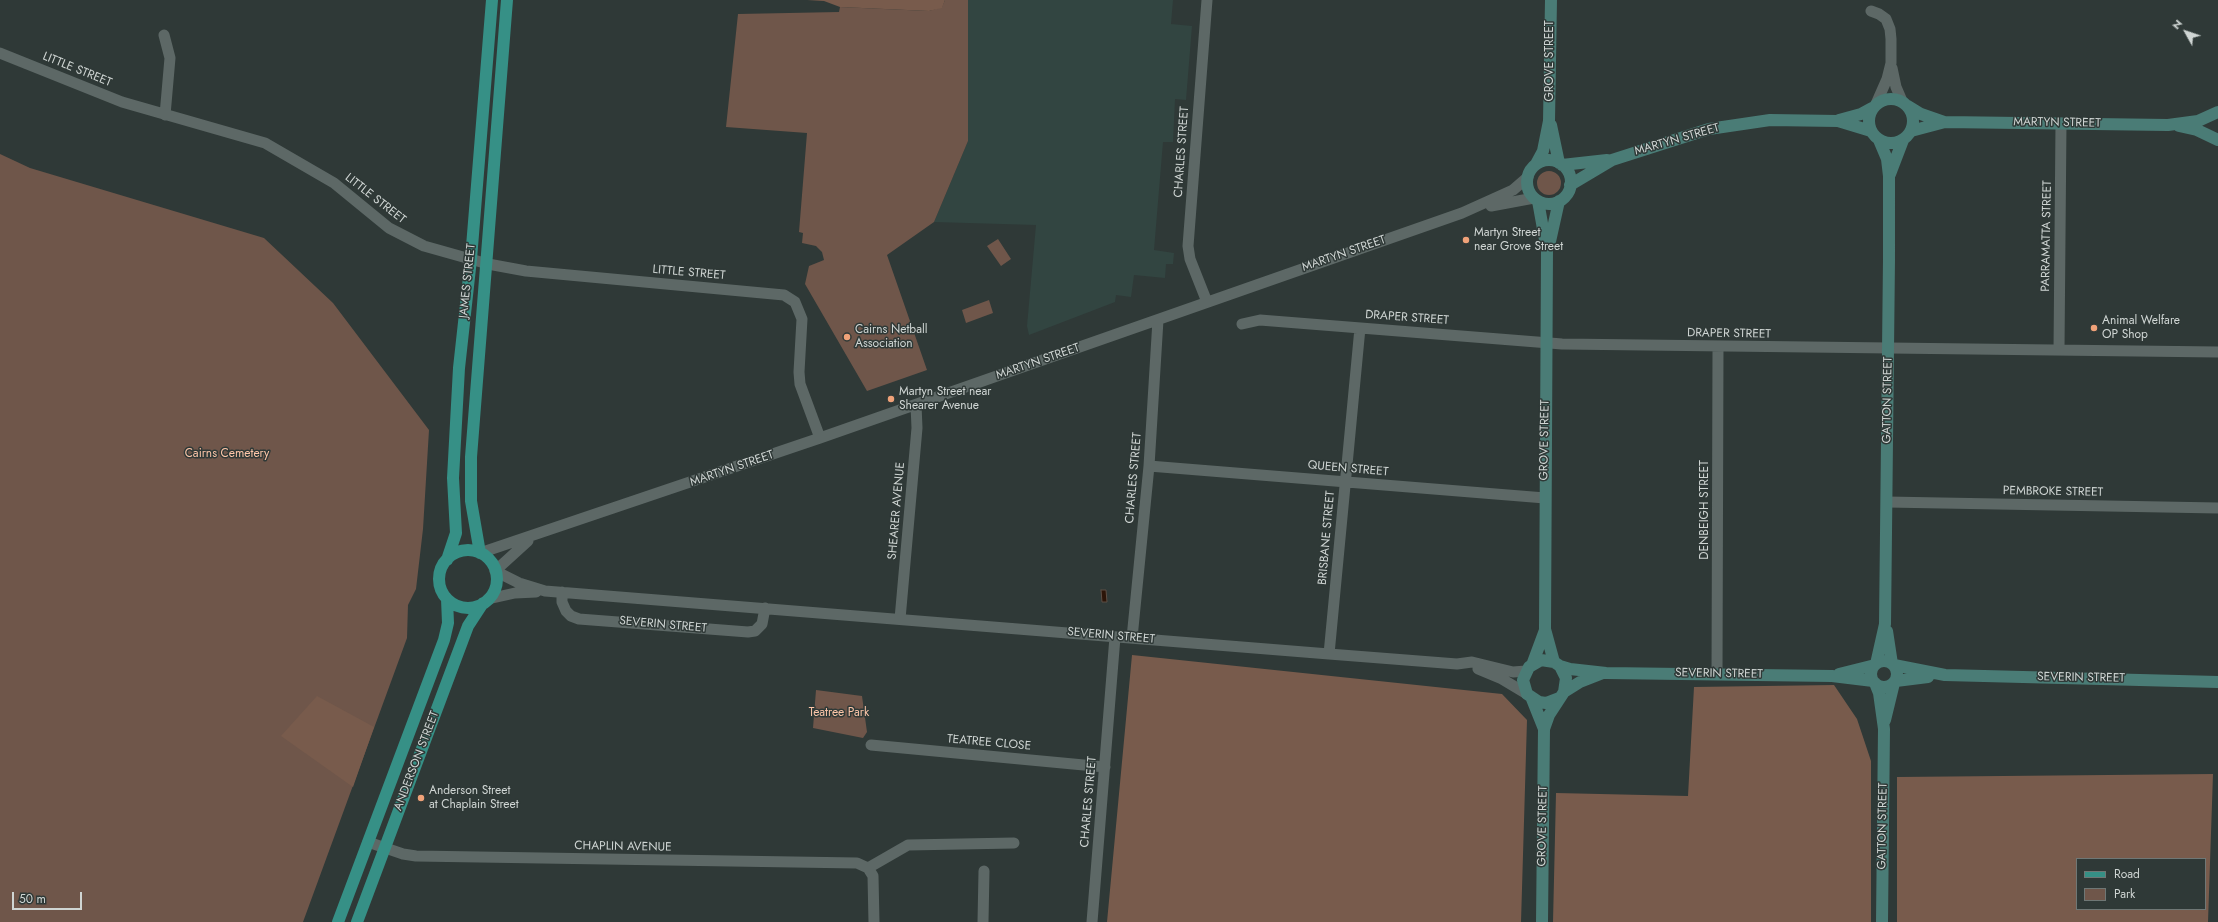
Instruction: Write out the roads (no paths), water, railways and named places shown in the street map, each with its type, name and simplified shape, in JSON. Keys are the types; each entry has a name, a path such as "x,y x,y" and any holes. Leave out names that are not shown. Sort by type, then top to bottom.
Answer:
{"main road":[{"name":"JAMES STREET","path":"447,560 456,533 454,478 459,368 471,259 492,0"},
{"name":"JAMES STREET","path":"480,553 472,518 470,477 488,264 507,0"},
{"path":"470,551 480,553 489,560 495,571 496,586 486,601 466,608 454,604 447,599 441,589 439,579 441,569 447,560 460,552 470,551"},
{"name":"ANDERSON STREET","path":"338,922 444,640 448,624 447,599"},
{"name":"ANDERSON STREET","path":"357,922 468,626 486,601"}],"street":[{"name":"CHARLES STREET","path":"1207,0 1188,246 1190,259 1207,302"},
{"name":"GROVE STREET","path":"1536,164 1543,151 1549,121 1551,0"},
{"path":"1871,11 1883,16 1890,27 1891,63 1896,86 1913,118 1907,135 1891,144 1875,136 1868,120 1884,89 1891,63"},
{"path":"164,35 170,58 165,115"},
{"name":"LITTLE STREET","path":"0,53 122,102 265,143 334,183 382,223 400,235 424,246 488,264 526,271 776,293 791,299 797,306 802,319 799,372 800,384 820,438"},
{"path":"1874,106 1888,98 1905,103"},
{"name":"MARTYN STREET","path":"1905,103 1921,114 1945,122 2168,125 2198,121 2218,112"},
{"name":"MARTYN STREET","path":"1570,185 1612,160 1709,128 1770,120 1838,121 1861,114 1874,106"},
{"path":"2218,112 2214,125 2218,139"},
{"name":"GROVE STREET","path":"1549,121 1561,164"},
{"name":"MARTYN STREET","path":"1838,121 1875,136"},
{"name":"MARTYN STREET","path":"1907,135 1945,122"},
{"name":"PARRAMATTA STREET","path":"2059,350 2061,123"},
{"name":"MARTYN STREET","path":"2168,125 2197,130 2218,139"},
{"name":"GATTON STREET","path":"1889,176 1907,135"},
{"name":"GATTON STREET","path":"1875,136 1887,159 1889,176 1889,348 1885,624 1893,664"},
{"name":"MARTYN STREET","path":"1561,164 1612,160"},
{"path":"1547,161 1561,164 1570,178 1570,185 1566,195 1559,201 1549,204 1536,200 1528,187 1528,176 1536,164 1547,161"},
{"name":"MARTYN STREET","path":"480,553 534,537 916,405 1475,208 1513,190 1528,176"},
{"name":"MARTYN STREET","path":"1475,208 1536,200"},
{"name":"GROVE STREET","path":"1536,200 1547,251 1545,629 1557,664"},
{"name":"GROVE STREET","path":"1547,251 1559,201"},
{"name":"CHARLES STREET","path":"1132,638 1149,466 1158,320"},
{"name":"DRAPER STREET","path":"1242,324 1260,320 1547,342 1718,347 2218,352"},
{"name":"BRISBANE STREET","path":"1330,654 1360,328"},
{"name":"DENBEIGH STREET","path":"1717,674 1718,347"},
{"name":"SHEARER AVENUE","path":"900,619 917,428 916,405"},
{"name":"QUEEN STREET","path":"1149,466 1545,498"},
{"name":"PEMBROKE STREET","path":"1886,502 2218,508"},
{"name":"MARTYN STREET","path":"495,571 534,537"},
{"name":"SEVERIN STREET","path":"495,571 519,583 545,591"},
{"name":"SEVERIN STREET","path":"486,601 515,593 545,591 562,592 1457,664 1490,673 1530,696"},
{"name":"SEVERIN STREET","path":"562,592 562,602 566,611 571,616 579,619 748,632 755,631 762,624 765,608"},
{"name":"GATTON STREET","path":"1876,664 1885,624"},
{"name":"GROVE STREET","path":"1529,668 1545,629"},
{"name":"CHARLES STREET","path":"1092,922 1115,637"},
{"path":"1541,660 1557,664 1566,678 1561,695 1546,703 1530,696 1523,680 1529,668 1541,660"},
{"path":"1884,661 1893,664 1897,673 1895,682 1884,687 1874,682 1871,673 1876,664 1884,661"},
{"name":"SEVERIN STREET","path":"1457,664 1472,662 1513,672 1529,668"},
{"name":"SEVERIN STREET","path":"1557,664 1570,669 1606,673 1832,676 1874,682"},
{"name":"SEVERIN STREET","path":"1832,676 1876,664"},
{"name":"SEVERIN STREET","path":"1893,664 1945,675"},
{"name":"SEVERIN STREET","path":"1561,695 1580,682 1606,673"},
{"name":"SEVERIN STREET","path":"1895,682 1945,675 2218,682"},
{"name":"GATTON STREET","path":"1874,682 1878,693 1884,729 1882,922"},
{"name":"GATTON STREET","path":"1884,729 1895,682"},
{"name":"GROVE STREET","path":"1542,922 1544,730 1549,715 1561,695"},
{"name":"GROVE STREET","path":"1530,696 1544,730"},
{"name":"TEATREE CLOSE","path":"871,745 1105,766"},
{"name":"CHAPLIN AVENUE","path":"368,842 416,856 858,863 870,872"},
{"path":"874,922 870,872 908,845 1014,843"},
{"path":"983,922 984,871"}],"place":[{"name":"Martyn Street near Grove Street","path":"1466,240"},
{"name":"Animal Welfare OP Shop","path":"2094,328"},
{"name":"Cairns Netball Association","path":"847,337"},
{"name":"Martyn Street near Shearer Avenue","path":"891,399"},
{"name":"Anderson Street at Chaplain Street","path":"421,798"}],"park label":[{"name":"Cairns Cemetery","path":"227,454"},
{"name":"Teatree Park","path":"839,713"}]}
